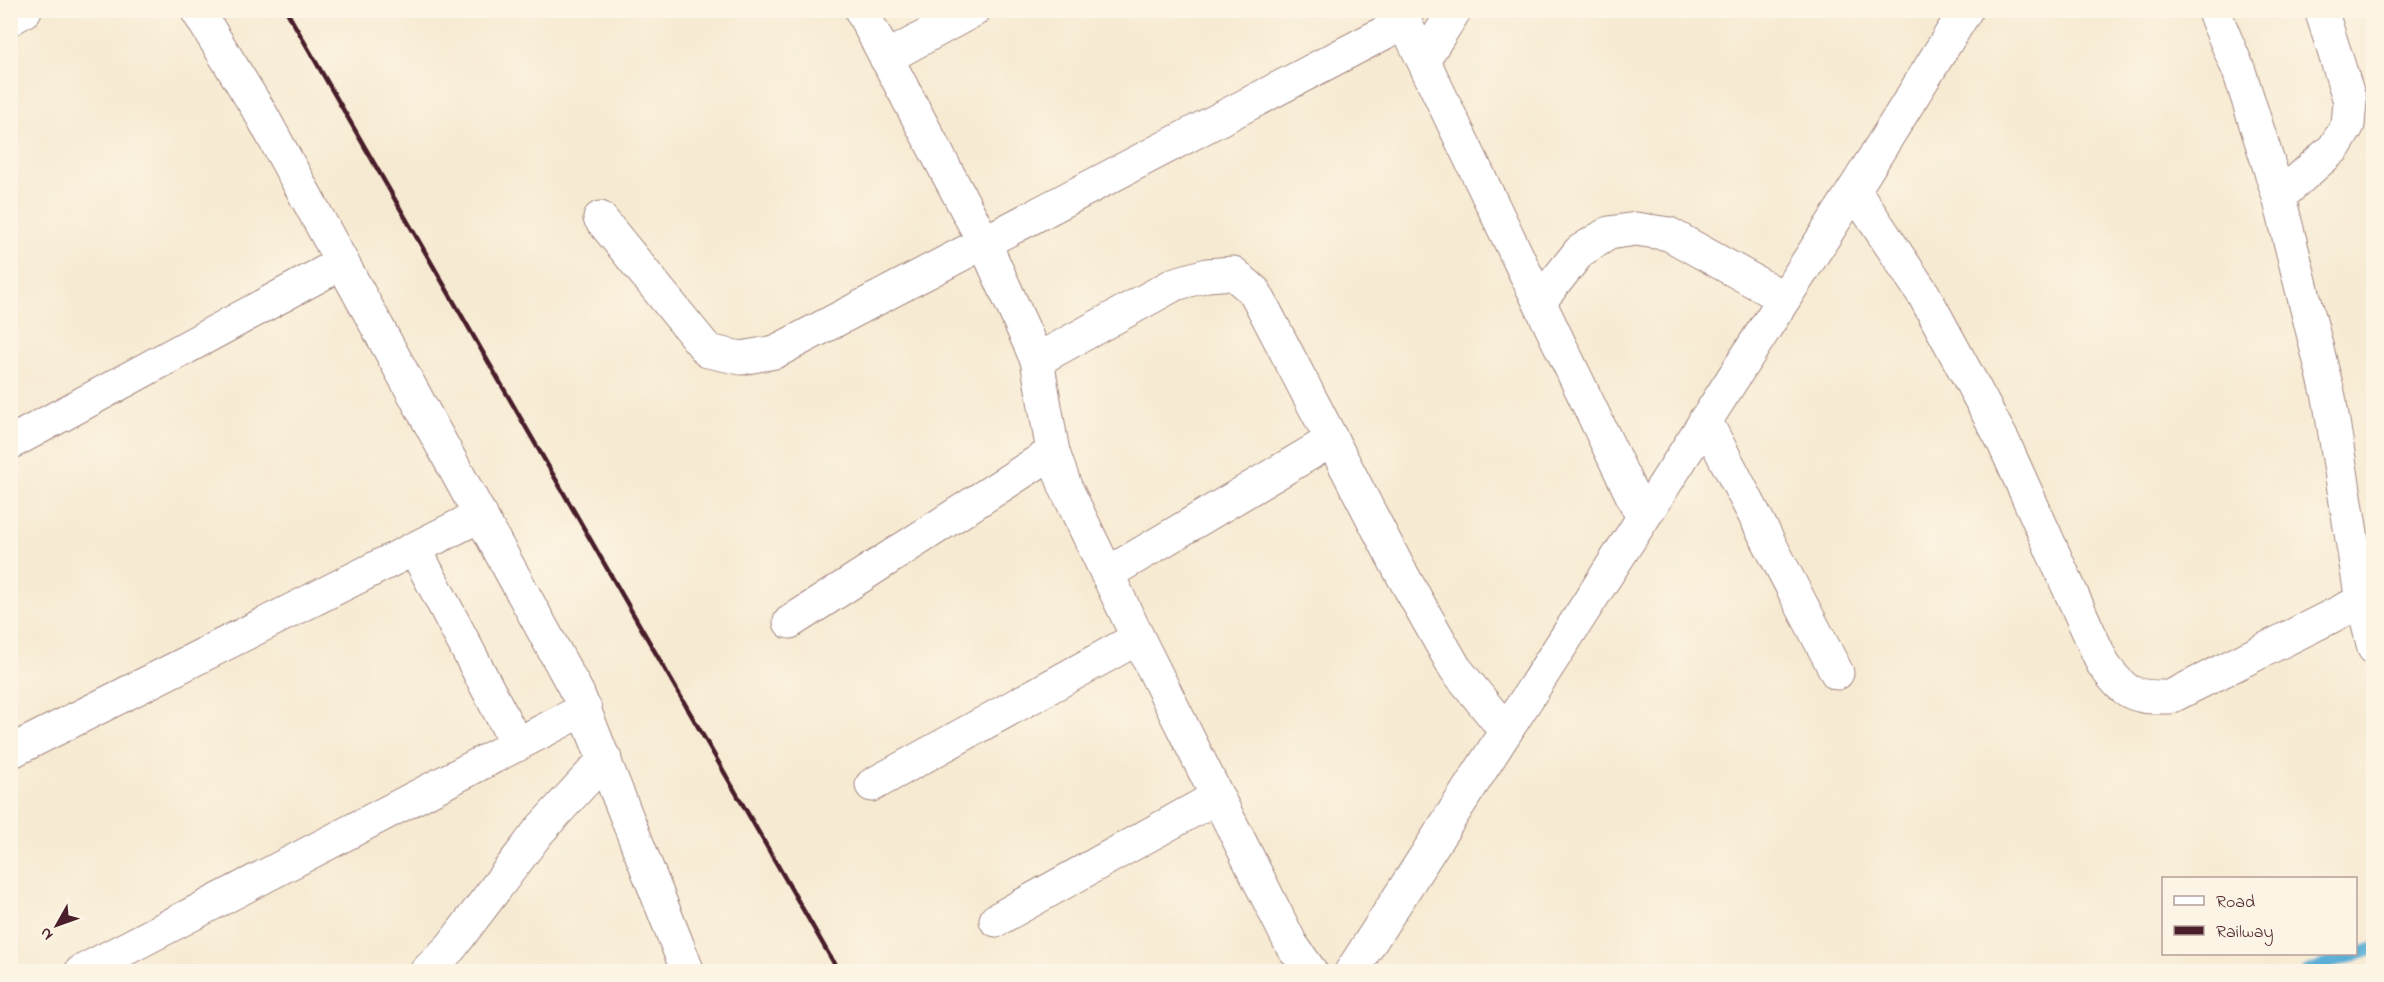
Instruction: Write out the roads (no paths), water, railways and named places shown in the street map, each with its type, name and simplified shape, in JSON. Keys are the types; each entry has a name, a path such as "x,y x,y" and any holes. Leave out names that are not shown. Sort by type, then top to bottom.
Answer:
{"street":[{"path":"10,19 26,10"},
{"path":"197,10 261,114 579,694 688,972"},
{"path":"861,10 985,244 1037,360 1053,452 1065,486 1291,944 1311,972"},
{"path":"886,58 974,10"},
{"path":"1424,59 1455,10"},
{"path":"1352,972 1854,190 1966,10"},
{"path":"2213,10 2239,71 2279,197 2329,397 2362,601 2373,648"},
{"path":"2279,197 2334,148 2348,125 2350,101 2321,10"},
{"path":"600,218 708,351 741,358 775,352 985,244 1402,16 1643,518"},
{"path":"1854,190 1924,295 2003,441 2103,664 2121,687 2145,698 2170,697 2362,601"},
{"path":"1540,301 1580,251 1609,233 1636,229 1669,234 1784,298"},
{"path":"10,443 342,263"},
{"path":"1037,360 1175,284 1207,275 1233,273 1255,292 1399,569 1455,668 1506,732"},
{"path":"1705,420 1837,673"},
{"path":"1107,574 1332,440"},
{"path":"790,622 1053,452"},
{"path":"10,752 481,515"},
{"path":"415,549 517,745"},
{"path":"872,785 1138,638"},
{"path":"81,972 585,709"},
{"path":"426,972 451,947 539,831 605,759"},
{"path":"996,920 1217,797"}],"waterway":[{"path":"2357,954 2374,948"},
{"path":"2306,972 2354,955"}],"railway":[{"path":"286,10 839,972"}]}
